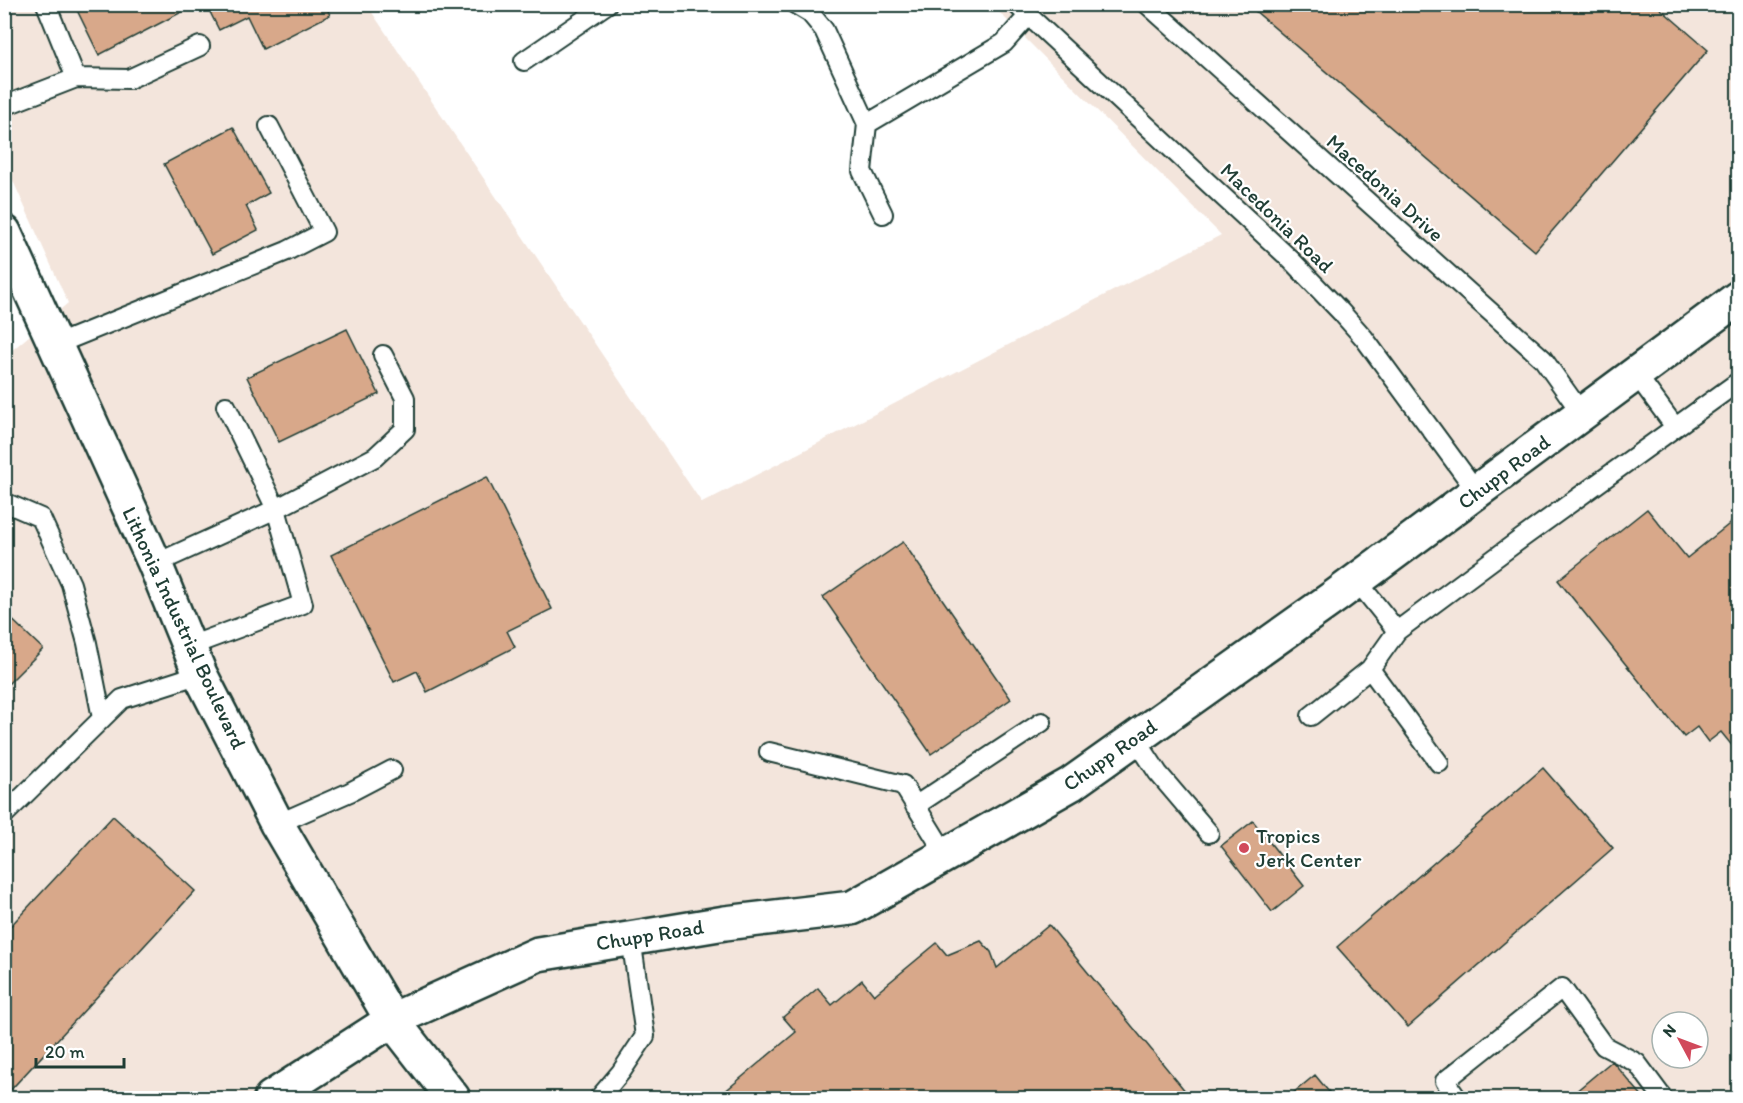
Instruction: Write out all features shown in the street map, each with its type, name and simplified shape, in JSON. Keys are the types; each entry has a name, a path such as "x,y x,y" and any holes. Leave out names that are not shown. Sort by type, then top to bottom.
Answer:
{"street":[{"name":"Lithonia Industrial Boulevard","path":"4,232 155,564 195,660 277,824 392,1020 453,1098"},
{"name":"Chupp Road","path":"271,1098 392,1020 538,954 725,922 852,908 1071,784 1357,581 1738,298"}],"lane":[{"path":"45,4 76,78"},
{"path":"524,61 608,4"},
{"name":"Macedonia Drive","path":"1147,4 1543,359 1582,414"},
{"path":"808,7 824,30 867,124 862,171 884,214"},
{"path":"867,124 1004,43 1022,10"},
{"name":"Macedonia Road","path":"1022,10 1290,259 1341,312 1364,338 1477,492"},
{"path":"4,106 76,78 129,78 200,45"},
{"path":"56,345 287,251 324,232 269,126"},
{"path":"155,564 276,509 375,457 405,429 405,398 383,355"},
{"path":"1636,374 1675,427"},
{"path":"1311,716 1370,669 1397,631 1738,382"},
{"path":"4,815 122,699 303,604 276,509 226,405"},
{"path":"4,502 41,518 71,584 87,643 102,718"},
{"path":"1357,581 1397,631"},
{"path":"1370,669 1439,763"},
{"path":"915,806 1042,722"},
{"path":"1135,738 1158,773 1209,834"},
{"path":"769,752 903,785 946,855"},
{"path":"277,824 350,792 392,770"},
{"path":"598,1098 621,1072 645,1036 631,938"},
{"path":"1457,1098 1445,1081 1562,988 1604,1046 1636,1063 1663,1098"}],"shaded area":[{"path":"5,5 367,5 702,503 1221,235 992,5 1738,5 1738,1098 5,1098 4,357 68,303 5,163"}],"building":[{"path":"74,4 197,4 99,55"},
{"path":"206,4 325,4 330,15 263,49 247,16 219,30"},
{"path":"1247,4 1655,4 1708,50 1535,251"},
{"path":"233,127 269,193 246,206 258,230 212,254 164,164"},
{"path":"347,329 379,394 279,442 247,377"},
{"path":"487,477 552,609 507,631 515,647 427,692 417,671 394,682 331,555"},
{"path":"1647,509 1687,558 1738,517 1738,753 1721,732 1708,742 1697,727 1684,737 1558,580"},
{"path":"903,542 1011,699 931,754 823,597"},
{"path":"4,612 43,649 4,688"},
{"path":"1543,768 1613,848 1408,1027 1337,947"},
{"path":"113,816 195,891 4,1097 4,933"},
{"path":"1253,821 1304,886 1272,912 1221,846"},
{"path":"1049,925 1191,1098 728,1098 723,1093 796,1032 783,1017 818,988 832,1005 862,980 874,995 937,943 947,955 981,941 991,952 997,968"},
{"path":"1612,1061 1644,1098 1568,1098"},
{"path":"1315,1075 1334,1098 1287,1098"}],"place":[{"name":"Tropics Jerk Center","path":"1244,848"}]}
